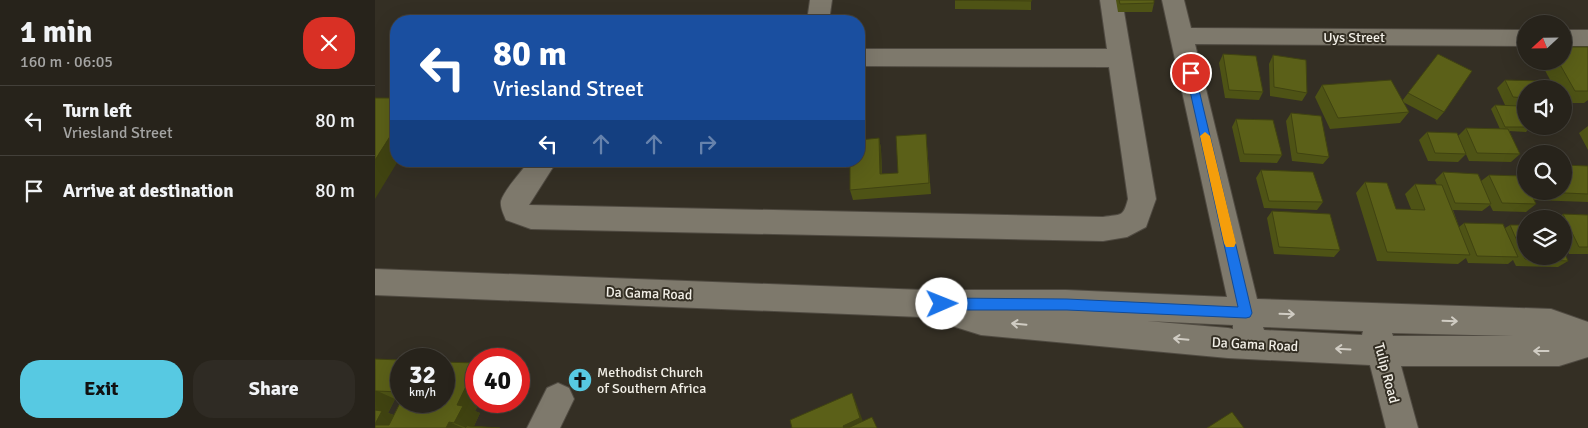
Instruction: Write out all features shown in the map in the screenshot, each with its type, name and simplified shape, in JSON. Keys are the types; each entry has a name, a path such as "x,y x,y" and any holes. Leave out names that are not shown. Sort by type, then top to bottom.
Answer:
{"street":[{"path":"819,15 821,0"},
{"path":"540,167 515,201 516,212 521,215 540,218 1103,229 1127,224 1136,218 1142,199 1111,0"},
{"path":"1173,0 1246,313 1251,344"},
{"name":"Uys Street","path":"1182,36 1517,38"},
{"path":"1573,38 1588,38"},
{"path":"865,58 1120,58"},
{"name":"Da Gama Road","path":"376,283 924,304 1067,304 1246,313 1551,323 1588,336"},
{"name":"Da Gama Road","path":"924,304 981,321 1251,344 1381,351 1559,351 1588,342"},
{"name":"Tulip Road","path":"1374,318 1402,428"},
{"path":"543,428 558,399"}],"building":[{"path":"955,0 1031,0 1032,1"},
{"path":"1119,0 1154,0 1154,3 1120,4"},
{"path":"1573,47 1588,47 1588,91 1575,91 1572,86 1572,80 1569,80 1563,70 1573,70"},
{"path":"1223,54 1256,56 1263,92 1229,90"},
{"path":"1438,54 1472,71 1444,112 1408,93"},
{"path":"1273,55 1306,60 1307,93 1274,87"},
{"path":"1391,80 1409,112 1338,118 1322,85"},
{"path":"1505,80 1517,80 1517,97 1513,97"},
{"path":"375,98 390,98 390,136 375,160"},
{"path":"1495,105 1517,106 1517,127 1505,127"},
{"path":"1291,113 1321,116 1329,157 1297,153"},
{"path":"1236,119 1273,120 1282,155 1244,154"},
{"path":"1466,128 1508,129 1517,148 1517,154 1477,153"},
{"path":"1427,132 1457,133 1466,154 1435,153"},
{"path":"926,134 929,183 850,190 850,167 865,167 865,139 879,138 880,174 898,173 896,136"},
{"path":"1572,165 1588,166 1588,194 1572,193"},
{"path":"1261,170 1313,172 1323,202 1269,201"},
{"path":"1443,172 1478,174 1491,204 1455,203"},
{"path":"1489,175 1517,176 1517,200 1534,200 1536,204 1502,203"},
{"path":"1365,182 1387,183 1396,209 1425,210 1415,184 1442,185 1470,255 1387,252"},
{"path":"1272,211 1330,214 1340,250 1279,247"},
{"path":"1572,214 1588,215 1588,247 1579,247 1572,233"},
{"path":"1464,223 1503,224 1517,257 1477,256"},
{"path":"1510,225 1517,225 1517,241"},
{"path":"375,359 390,360 390,392 375,391"},
{"path":"455,362 465,363 465,389 457,405 463,406 454,423 449,422 446,428 375,428 375,425 389,425 395,413 455,413"},
{"path":"852,393 860,418 843,426 844,428 792,428 790,420"},
{"path":"375,410 382,411 375,424"},
{"path":"1232,412 1244,428 1207,428"},
{"path":"872,417 877,428 848,428"},
{"path":"467,426 500,428 465,428"}],"slow traffic":[{"path":"1205,136 1230,243"}],"place":[{"name":"Methodist Church of Southern Africa","path":"580,380"}],"route":[{"path":"942,304 1067,304 1246,313 1191,73"}]}
